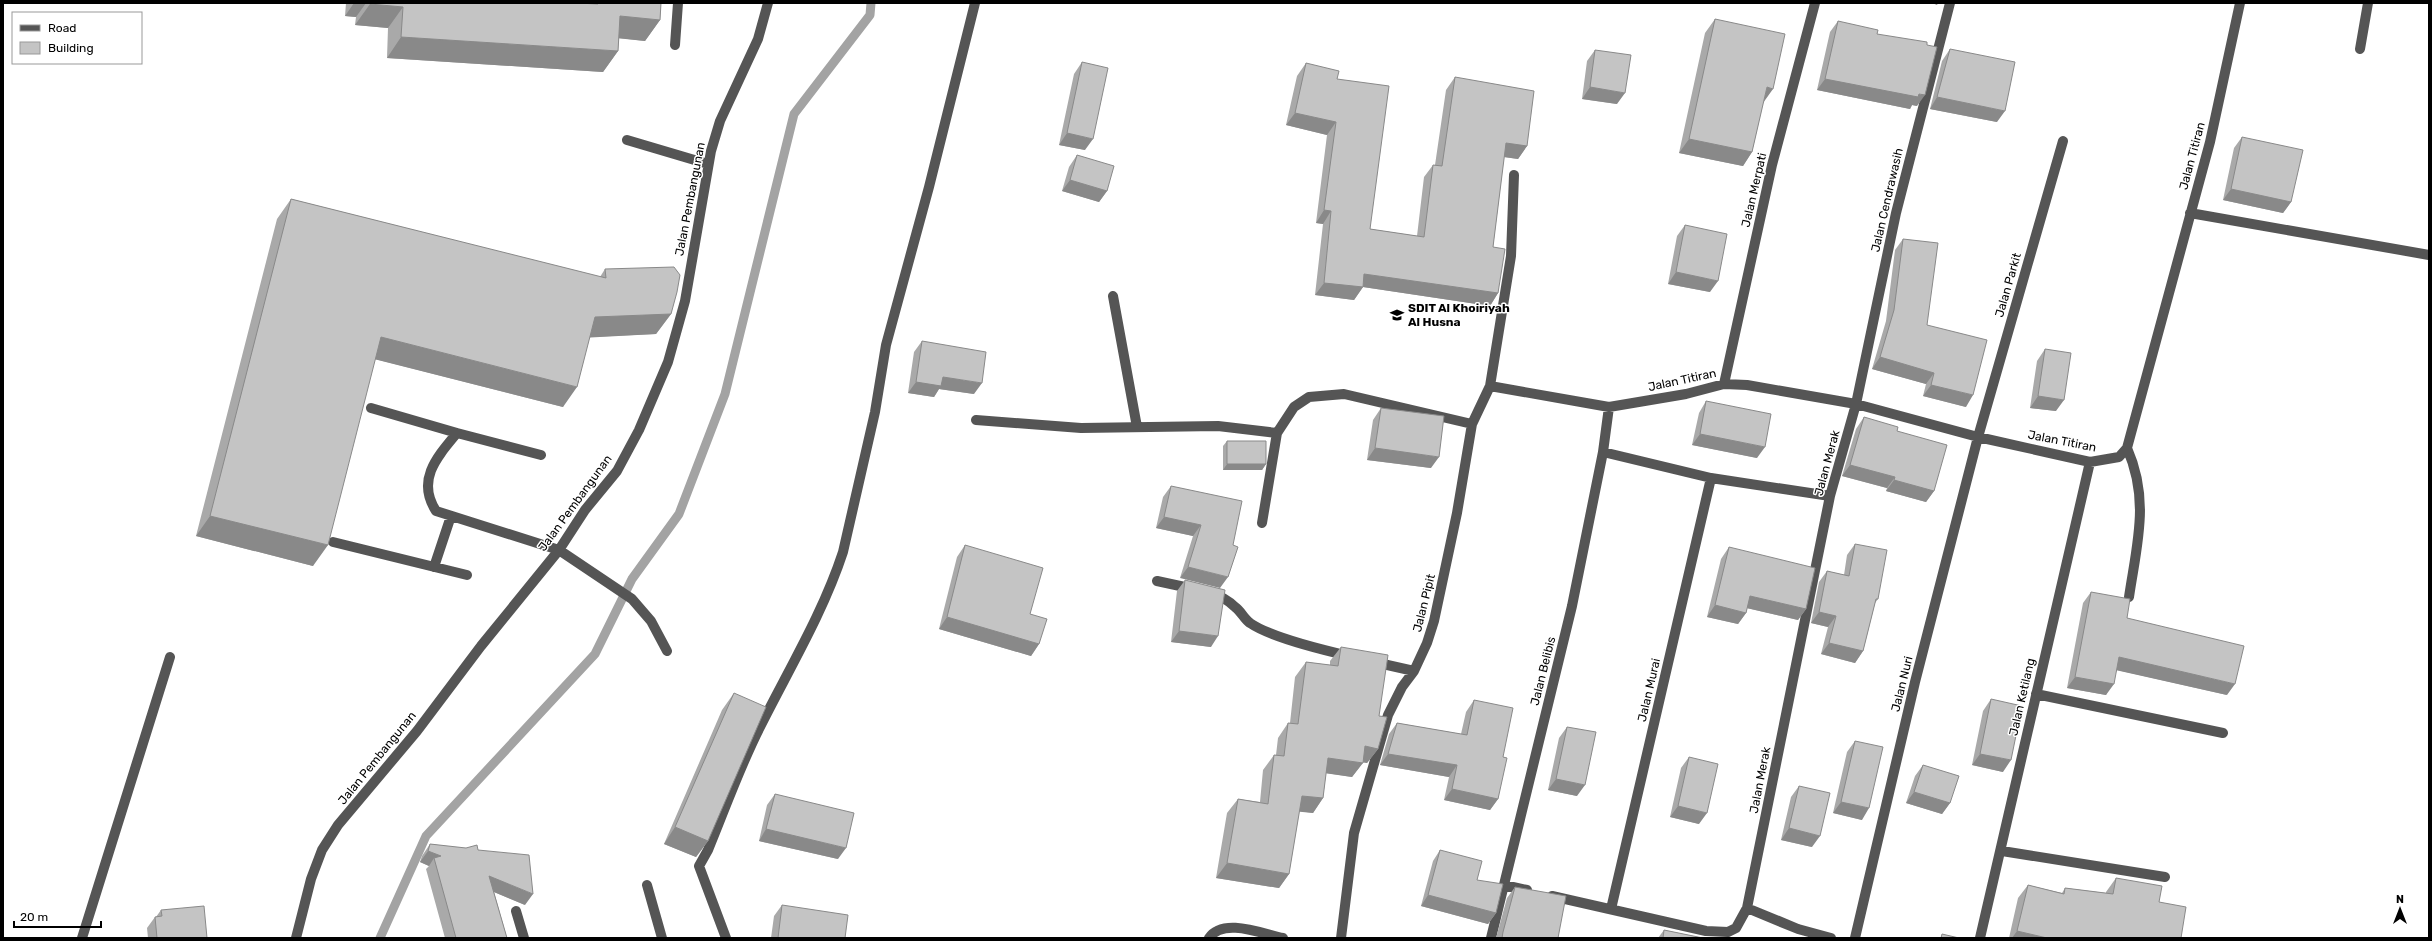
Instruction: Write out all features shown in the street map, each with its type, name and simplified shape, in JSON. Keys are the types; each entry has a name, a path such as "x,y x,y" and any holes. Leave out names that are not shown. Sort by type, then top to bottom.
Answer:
{"street":[{"path":"675,45 678,3"},
{"name":"Jalan Pembangunan","path":"296,938 311,879 322,850 338,825 417,731 480,646 559,550 585,510 617,471 639,430 665,369 685,301 708,164 720,121 758,39 768,3"},
{"path":"726,938 699,866 708,850 758,729 811,627 836,574 843,552 875,412 886,345 929,187 975,3"},
{"name":"Jalan Merpati","path":"1724,384 1772,165 1815,3"},
{"name":"Jalan Cendrawasih","path":"1856,404 1896,213 1950,3"},
{"name":"Jalan Titiran","path":"1609,407 1686,394 1724,384 1747,385 1856,404 1978,437 2090,462 2119,457 2127,448 2210,142 2240,3"},
{"path":"2360,49 2368,3"},
{"path":"627,140 708,164"},
{"name":"Jalan Parkit","path":"1978,437 2063,141"},
{"name":"Jalan Pipit","path":"1341,938 1354,833 1388,714 1402,687 1414,671 1427,643 1434,620 1457,513 1472,424 1490,386 1511,256 1514,175"},
{"path":"2190,213 2429,255"},
{"path":"1113,296 1137,427"},
{"path":"1490,386 1609,407"},
{"path":"1262,523 1277,433 1294,407 1309,397 1344,394 1472,424"},
{"name":"Jalan Merak","path":"1504,885 1706,931 1728,932 1736,928 1747,908 1830,496 1856,404"},
{"name":"Jalan Belibis","path":"1491,938 1572,606 1603,452 1609,407"},
{"path":"371,408 456,433 541,454"},
{"path":"976,420 1081,428 1218,426 1277,433"},
{"path":"456,433 440,454 427,479 428,499 436,511 559,550 632,599 651,622 667,651"},
{"name":"Jalan Nuri","path":"1855,938 1915,682 1978,437"},
{"path":"2127,448 2136,469 2141,504 2129,597"},
{"path":"1603,452 1712,478 1830,496"},
{"name":"Jalan Ketilang","path":"1980,938 2002,851 2036,694 2090,462"},
{"name":"Jalan Murai","path":"1611,909 1712,478"},
{"path":"434,567 451,516"},
{"path":"333,542 467,575"},
{"path":"1157,581 1203,590 1224,598 1236,607 1249,622 1315,648 1414,671"},
{"path":"82,938 170,657"},
{"path":"2036,694 2224,733"},
{"path":"2002,851 2165,877"},
{"path":"647,885 662,938"},
{"path":"1747,908 1798,929 1831,938"},
{"path":"516,911 524,938"},
{"path":"1209,938 1212,933 1230,927 1283,938"}],"building":[{"path":"370,3 661,3 660,20 620,16 618,51 401,37 403,7"},
{"path":"1715,19 1785,34 1773,89 1767,87 1752,152 1689,139"},
{"path":"1838,21 1878,30 1877,34 1927,42 1927,45 1937,47 1925,95 1919,94 1918,97 1825,79"},
{"path":"1950,49 2015,62 2005,111 1937,97"},
{"path":"1595,50 1631,55 1625,93 1590,87"},
{"path":"1082,62 1108,68 1093,139 1067,133"},
{"path":"1306,63 1339,71 1337,79 1389,86 1370,229 1424,237 1433,165 1442,166 1455,77 1534,91 1527,146 1506,143 1493,247 1505,249 1498,293 1364,274 1363,287 1324,283 1331,211 1324,210 1336,122 1295,113"},
{"path":"2242,137 2303,150 2291,202 2231,189"},
{"path":"1077,155 1114,166 1107,191 1070,180"},
{"path":"291,199 606,278 605,269 674,267 680,275 677,292 671,314 595,317 577,387 381,337 328,545 210,516"},
{"path":"1685,225 1727,234 1718,281 1676,272"},
{"path":"1903,239 1938,243 1927,325 1987,340 1973,395 1931,385 1934,373 1880,357 1894,310"},
{"path":"922,341 986,352 982,383 943,377 941,386 916,382"},
{"path":"2045,349 2071,353 2064,400 2038,396"},
{"path":"1706,401 1771,414 1765,447 1700,434"},
{"path":"1381,408 1444,416 1439,457 1375,448"},
{"path":"1864,417 1898,427 1897,431 1947,445 1934,491 1894,480 1895,477 1850,465"},
{"path":"1227,441 1266,441 1266,464 1227,464"},
{"path":"1171,486 1242,501 1233,545 1238,547 1228,577 1188,567 1201,525 1164,517"},
{"path":"1855,544 1887,550 1878,599 1876,599 1863,651 1829,643 1836,616 1819,612 1827,571 1849,576"},
{"path":"965,545 1043,568 1030,614 1047,619 1039,644 947,617"},
{"path":"1729,547 1815,568 1806,609 1750,596 1746,613 1715,605"},
{"path":"1185,580 1225,590 1218,636 1179,631"},
{"path":"2091,592 2130,599 2127,618 2244,646 2235,684 2119,657 2114,684 2075,677"},
{"path":"1341,647 1388,655 1379,716 1387,717 1378,749 1365,746 1363,763 1328,758 1323,798 1302,796 1289,874 1227,863 1238,799 1268,804 1274,755 1284,756 1288,723 1298,724 1306,662 1338,666"},
{"path":"734,693 766,707 708,841 675,827"},
{"path":"1991,699 2022,706 2011,760 1980,754"},
{"path":"1474,700 1513,708 1503,757 1507,758 1498,799 1452,789 1457,765 1388,754 1397,723 1467,735"},
{"path":"1567,727 1596,732 1585,785 1556,779"},
{"path":"1855,741 1883,747 1869,808 1841,802"},
{"path":"1689,757 1718,764 1707,813 1678,806"},
{"path":"1923,765 1959,776 1950,803 1914,792"},
{"path":"1799,786 1830,793 1820,836 1789,828"},
{"path":"775,794 854,813 846,848 766,829"},
{"path":"430,844 466,848 477,845 478,850 529,855 533,894 489,876 507,938 456,938 434,858 441,856 428,851"},
{"path":"1440,850 1482,861 1477,880 1503,884 1496,913 1428,895"},
{"path":"2116,878 2162,886 2159,902 2186,907 2181,938 2047,938 2017,931 2028,885 2064,894 2065,888 2113,894"},
{"path":"1515,887 1566,896 1558,938 1502,938"},
{"path":"782,905 848,915 845,938 778,938"},
{"path":"204,906 207,938 157,938 155,917 162,916 161,910"},
{"path":"1664,930 1703,938 1663,938"},
{"path":"1942,934 1959,938 1941,938"}],"waterway":[{"path":"380,938 426,836 595,654 632,579 679,514 725,394 794,114 870,15 871,3"}],"place":[{"name":"SDIT Al Khoiriyah Al Husna","path":"1397,315"}]}
